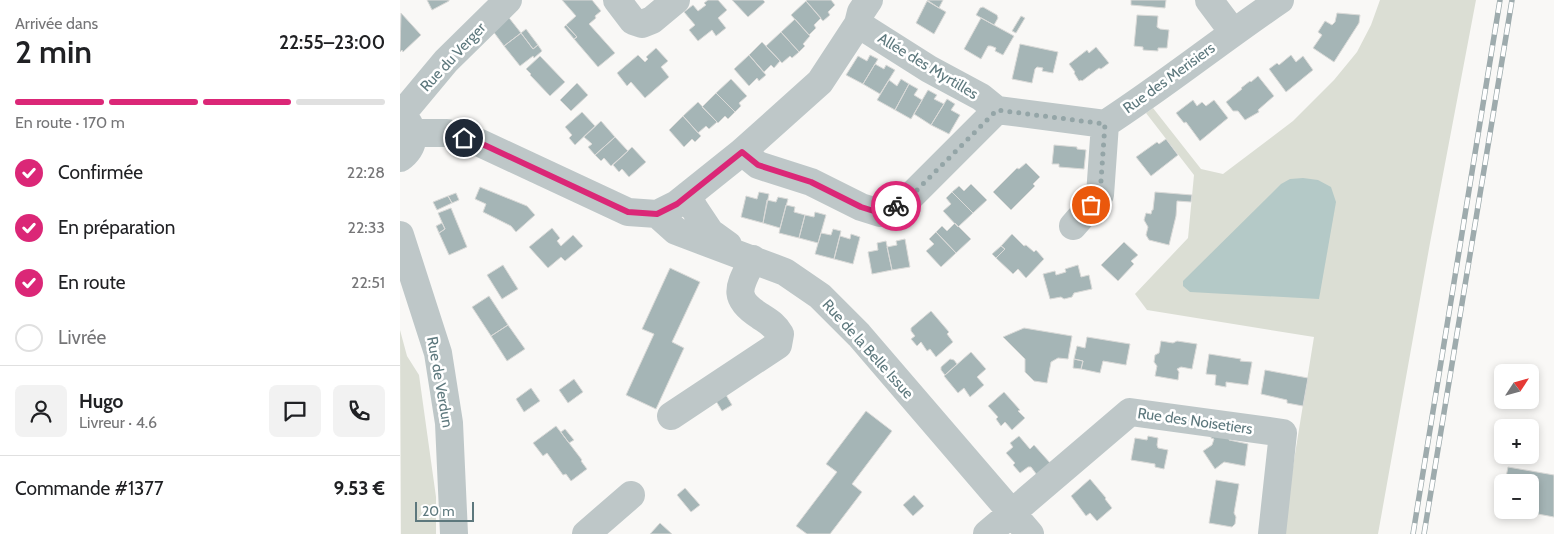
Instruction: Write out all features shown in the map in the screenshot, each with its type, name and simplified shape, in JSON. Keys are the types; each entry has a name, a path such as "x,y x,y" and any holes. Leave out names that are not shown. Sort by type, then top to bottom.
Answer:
{"street":[{"name":"Rue du Verger","path":"400,158 410,148 413,141 405,121 446,61 508,0"},
{"path":"617,0 633,21 642,24 652,20 676,0"},
{"path":"1209,0 1233,32"},
{"name":"Rue des Merisiers","path":"1105,124 1280,0"},
{"path":"405,121 480,143 628,212 657,214 677,204 742,152 820,82 861,9"},
{"name":"Allée des Myrtilles","path":"861,9 929,69 981,96 997,110"},
{"path":"742,152 758,165 811,182 861,207 880,213 904,203 997,110 1105,124 1100,195 1073,226"},
{"path":"671,416 778,345 780,334 775,325 747,308 740,296 747,257 710,232 688,195"},
{"name":"Rue de la Belle Issue","path":"657,214 676,231 785,272 820,296 859,335 1030,534"},
{"name":"Rue de Verdun","path":"400,235 438,353 449,423 454,534"},
{"name":"Rue des Noisetiers","path":"1012,512 1130,412 1283,433 1272,534"},
{"path":"586,534 631,495"},
{"path":"987,534 1012,512"}],"shaded area":[{"path":"1380,0 1476,0 1378,534 1282,534 1314,337 1147,310 1135,294 1188,238 1194,175 1146,113 1153,108 1201,169 1223,174 1293,121 1334,80 1357,52 1371,25"},
{"path":"1290,179 1318,180 1331,187 1336,202 1319,299 1190,292 1183,286 1183,281 1281,184"},
{"path":"400,330 407,356 419,375 436,497 436,534 401,534"}],"building":[{"path":"427,0 449,0 449,1 432,10"},
{"path":"562,0 592,0 601,11 589,24 615,53 598,67 574,39 577,37 566,25 576,16"},
{"path":"708,0 718,0 727,10 718,18 726,28 716,36 712,30 698,41 689,30 695,25 684,12 693,5 698,11 706,5 704,3"},
{"path":"732,0 763,0 765,2 748,17"},
{"path":"807,0 831,0 835,5 828,12 830,15 823,21"},
{"path":"927,0 943,0 939,8"},
{"path":"1131,0 1166,0 1165,8 1131,5"},
{"path":"806,1 821,18 814,25 816,28 809,35 791,15"},
{"path":"927,1 946,12 934,34 916,23"},
{"path":"983,7 997,15 998,18 994,25 976,15 980,8"},
{"path":"401,13 421,35 403,52 402,50 400,52"},
{"path":"1337,13 1360,15 1359,23 1334,62 1313,48 1322,35 1318,32 1325,21 1332,25 1335,22"},
{"path":"506,14 521,33 504,46 490,27"},
{"path":"1137,15 1158,16 1157,27 1169,30 1167,48 1158,48 1158,51 1143,50 1143,47 1134,46"},
{"path":"1021,16 1025,18 1016,33 1012,31"},
{"path":"981,18 1014,36 1003,55 995,51 996,48 988,46 981,59 964,49"},
{"path":"795,19 810,36 803,44 805,46 799,52 781,32"},
{"path":"566,25 577,37 574,39 564,27"},
{"path":"526,29 538,45 533,49 521,33"},
{"path":"781,32 799,52 792,58 790,56 782,63 766,46"},
{"path":"521,33 533,49 538,45 542,51 520,66 504,46"},
{"path":"762,42 780,61 774,68 771,65 764,72 749,55"},
{"path":"1020,44 1058,52 1053,73 1042,71 1043,68 1037,67 1032,83 1012,79"},
{"path":"1096,47 1109,63 1082,81 1079,81 1069,64 1087,50 1089,53"},
{"path":"656,48 668,61 661,67 669,77 645,98 631,82 627,86 617,73 638,55 645,62 648,59 646,57"},
{"path":"749,55 766,75 759,81 757,78 749,86 734,69"},
{"path":"870,55 878,59 863,84 846,75 858,56 867,61"},
{"path":"1291,55 1296,62 1303,56 1313,70 1286,92 1269,69 1277,63 1279,65"},
{"path":"540,56 565,82 550,96 526,69"},
{"path":"875,64 884,69 886,65 895,70 880,94 863,84"},
{"path":"1258,76 1274,96 1258,110 1259,112 1245,120 1238,111 1233,111 1226,102"},
{"path":"731,79 747,96 739,103 741,106 735,112 716,93"},
{"path":"901,79 909,84 895,110 877,100 889,80 897,86"},
{"path":"577,83 588,95 571,111 560,100"},
{"path":"909,84 918,89 914,95 922,100 911,119 895,110"},
{"path":"928,90 937,95 934,99 944,104 931,125 914,114"},
{"path":"716,93 735,112 728,119 725,116 718,123 702,107"},
{"path":"947,99 955,104 951,110 960,115 949,134 931,125"},
{"path":"1193,100 1197,106 1202,102 1206,106 1214,100 1228,118 1200,141 1186,122 1184,123 1176,113"},
{"path":"698,102 717,122 709,129 706,126 698,133 683,116"},
{"path":"582,112 595,126 575,145 569,138 572,135 565,127"},
{"path":"683,116 701,136 695,142 692,139 684,147 669,130"},
{"path":"601,121 615,137 595,155 588,147 592,144 584,137"},
{"path":"615,137 628,151 611,166 604,158 601,161 595,155"},
{"path":"1166,139 1178,155 1151,176 1136,157 1157,142 1159,144"},
{"path":"1054,145 1077,147 1077,149 1086,150 1084,169 1059,167 1059,164 1052,164"},
{"path":"632,147 646,162 629,177 622,169 619,172 613,165"},
{"path":"1026,163 1040,177 1033,184 1035,186 1011,210 993,192 1017,168 1019,169"},
{"path":"971,184 987,200 973,213 952,192 959,186 964,191"},
{"path":"480,187 527,206 535,215 516,232 511,226 483,212 486,204 475,199"},
{"path":"759,192 769,194 763,223 741,217 746,196 757,199"},
{"path":"952,192 973,213 958,227 943,211 951,204 946,198"},
{"path":"1155,192 1192,195 1191,202 1177,201 1176,216 1169,245 1149,240 1146,235 1148,227 1144,220 1146,213 1151,214 1153,210"},
{"path":"456,193 459,200 452,203 448,196"},
{"path":"448,196 452,203 437,210 433,202"},
{"path":"778,197 788,199 780,228 763,223 767,200 776,202"},
{"path":"786,205 795,207 794,212 805,215 799,238 779,233"},
{"path":"451,208 467,247 449,255 439,233 445,229 438,213"},
{"path":"815,212 826,215 818,243 799,238 805,215 814,217"},
{"path":"442,223 445,229 439,233 436,226"},
{"path":"955,223 971,239 956,253 936,232 942,226 947,231"},
{"path":"552,228 560,238 557,241 561,246 573,235 583,246 565,261 561,257 548,268 529,247"},
{"path":"833,229 841,231 834,259 815,254 821,233 831,235"},
{"path":"936,232 956,253 941,267 926,251 934,244 929,239"},
{"path":"851,234 860,237 853,264 834,259 840,236 850,239"},
{"path":"1012,234 1024,246 1026,245 1034,252 1036,250 1044,259 1026,278 1018,269 1013,274 996,258 1005,249 1001,246"},
{"path":"905,239 910,267 892,270 887,247 897,245 896,241"},
{"path":"886,241 892,270 872,274 868,252 878,250 877,243"},
{"path":"1124,242 1138,255 1131,261 1134,264 1118,281 1101,265"},
{"path":"1001,246 1005,249 996,258 992,254"},
{"path":"503,265 518,289 502,299 487,275"},
{"path":"1078,265 1081,277 1089,275 1092,289 1074,293 1072,297 1064,299 1061,297 1050,299 1043,274 1055,271 1056,275 1066,272 1065,269"},
{"path":"670,268 700,282 672,342 684,348 656,409 626,395 654,334 642,329"},
{"path":"489,296 508,325 491,336 472,307"},
{"path":"931,311 949,332 947,334 953,342 936,357 930,349 927,351 921,342 917,346 911,339 915,336 911,328"},
{"path":"508,325 525,349 507,361 491,336"},
{"path":"1024,328 1072,336 1068,359 1058,358 1051,362 1047,383 1034,381 1025,372 1025,359 1003,337"},
{"path":"1087,337 1130,344 1126,365 1103,361 1100,373 1081,369 1083,361 1074,359 1077,346 1085,348"},
{"path":"1161,341 1197,344 1192,369 1181,367 1177,369 1179,372 1178,380 1155,376 1157,366 1154,362 1155,355 1159,353"},
{"path":"971,352 986,369 977,377 984,385 970,397 964,388 958,393 944,376"},
{"path":"1209,354 1252,362 1248,385 1226,382 1226,387 1215,385 1216,375 1206,374"},
{"path":"950,359 954,360 957,364 945,375 941,367"},
{"path":"1074,359 1083,361 1081,369 1073,368"},
{"path":"1265,370 1308,378 1303,406 1287,403 1287,400 1261,394"},
{"path":"574,379 583,392 568,403 559,390"},
{"path":"531,388 540,401 524,412 516,399"},
{"path":"1004,392 1025,418 1012,430 1005,422 1001,426 996,419 998,417 988,406"},
{"path":"726,395 732,405 722,411 716,401"},
{"path":"866,411 892,431 852,484 862,492 830,534 807,534 796,526 837,472 826,464"},
{"path":"556,426 587,469 571,481 566,474 563,475 547,453 543,456 533,443"},
{"path":"1213,427 1231,430 1229,440 1248,444 1245,466 1224,462 1215,469 1203,451 1212,445 1214,439 1211,438"},
{"path":"565,429 574,440 569,443 561,432"},
{"path":"1019,436 1030,449 1034,445 1051,464 1037,475 1031,467 1020,473 1013,465 1015,463 1006,453 1013,447 1010,443"},
{"path":"1148,436 1158,438 1158,448 1168,450 1164,469 1155,467 1155,464 1131,460 1135,438 1147,440"},
{"path":"1508,467 1554,475 1554,517 1539,514 1539,474 1507,474"},
{"path":"1090,479 1112,508 1097,521 1090,513 1086,516 1071,496"},
{"path":"1216,480 1239,484 1234,513 1236,517 1235,524 1232,527 1209,523"},
{"path":"685,488 700,505 691,512 677,495"},
{"path":"914,495 924,506 913,516 903,505"},
{"path":"660,523 672,534 650,534"}],"railway":[{"path":"1413,534 1500,0"},
{"path":"1424,534 1512,0"}],"way so far":[{"path":"896,206 904,203 997,110 1105,124 1100,195 1091,205"}],"route":[{"path":"464,138 480,143 628,212 657,214 677,204 742,152 758,165 811,182 861,207 880,213 896,206"}]}
